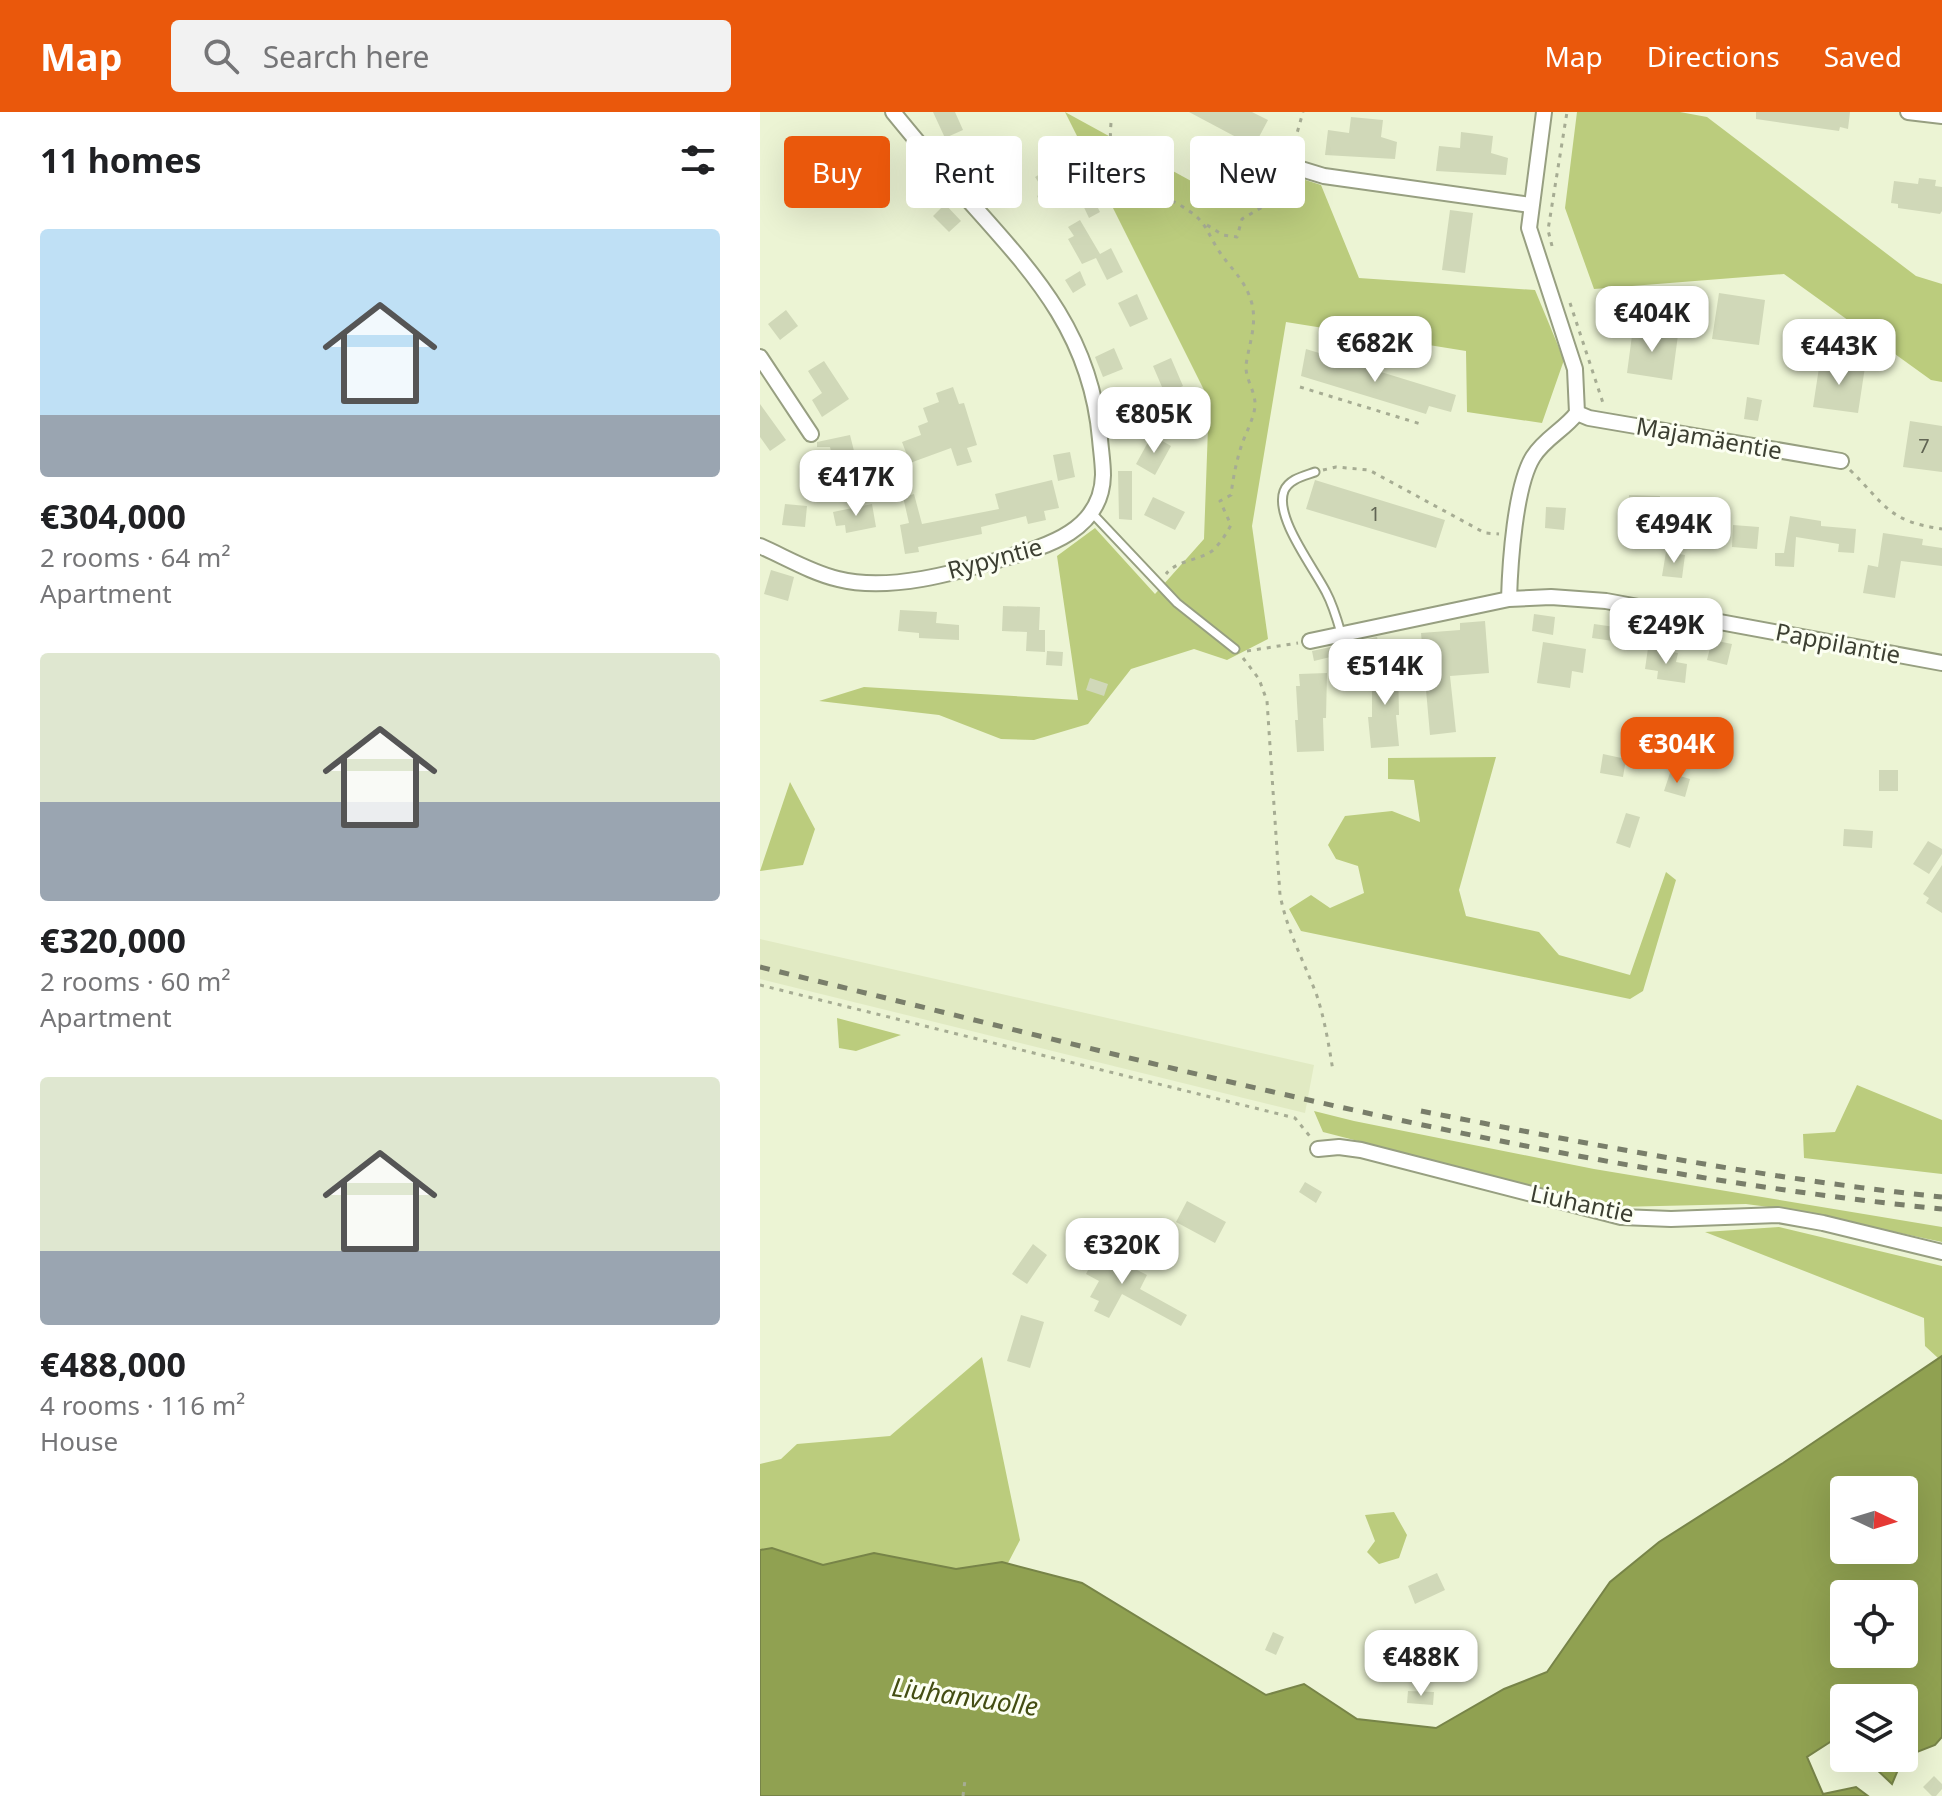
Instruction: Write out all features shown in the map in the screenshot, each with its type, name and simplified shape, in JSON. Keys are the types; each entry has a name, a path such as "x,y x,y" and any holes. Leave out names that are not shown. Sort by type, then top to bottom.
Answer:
{"street":[{"path":"893,112 947,177 1000,233 1067,323 1084,360 1099,429 1103,477 1092,513"},
{"path":"1509,599 1525,476 1532,458 1577,413 1575,369 1529,228 1544,112"},
{"path":"1908,112 1942,116"},
{"path":"1305,170 1324,176 1530,205"},
{"path":"760,357 811,434"},
{"name":"Majamäentie","path":"1577,413 1841,461"},
{"name":"Rypyntie","path":"760,546 836,579 868,585 902,582 980,566 1045,546 1070,533 1092,513"},
{"name":"Pappilantie","path":"1310,641 1509,599 1551,597 1606,601 1942,663"},
{"name":"Liuhantie","path":"1318,1149 1339,1147 1361,1150 1621,1217 1671,1219 1778,1215 1942,1252"}],"lane":[{"path":"1315,472 1288,484 1284,491 1283,510 1326,591 1341,633"},
{"path":"1092,513 1158,583 1217,637 1235,649"}],"path":[{"path":"1298,136 1303,112"},
{"path":"1554,257 1548,230 1567,112"},
{"path":"1111,123 1109,145 1113,163 1127,179 1172,200 1223,235 1237,237 1242,219 1261,208"},
{"path":"1158,583 1171,567 1211,551 1231,525 1220,501 1231,495 1234,470 1256,405 1245,373 1255,327 1253,306 1243,279 1218,251 1204,224"},
{"path":"1568,296 1604,401 1603,420"},
{"path":"1300,387 1424,425"},
{"path":"1841,461 1901,520 1942,529"},
{"path":"1315,472 1336,467 1369,470 1485,533 1515,535"},
{"path":"1235,649 1252,652 1310,641"},
{"path":"1235,649 1259,679 1267,701 1280,895 1293,943 1316,995 1333,1071"},
{"path":"760,985 1295,1118 1318,1149"},
{"path":"963,1796 965,1780"}],"shaded area":[{"path":"1065,112 1109,136 1077,136"},
{"path":"1577,112 1680,112 1707,117 1916,276 1942,284 1942,382 1931,380 1784,274 1594,289 1565,208"},
{"path":"1174,172 1190,180 1190,208 1305,208 1305,180 1321,185 1359,278 1535,290 1564,360 1542,423 1467,412 1466,351 1286,322 1252,526 1268,639 1227,660 1194,649 1131,669 1088,724 1034,740 1001,739 939,715 819,701 864,687 1078,700 1057,556 1095,528 1155,594 1204,539 1209,400 1113,208 1174,208"},
{"path":"1496,757 1459,890 1466,916 1539,932 1559,955 1630,975 1666,872 1676,880 1643,991 1630,999 1301,931 1289,909 1311,895 1330,908 1364,893 1358,866 1336,859 1328,845 1345,816 1392,811 1420,822 1414,780 1388,779 1388,758"},
{"path":"790,782 815,829 803,865 760,871"},
{"path":"760,939 1314,1065 1305,1113 760,979"},
{"path":"837,1018 901,1035 856,1051 839,1048"},
{"path":"1857,1085 1942,1120 1942,1174 1804,1158 1803,1134 1835,1132"},
{"path":"1314,1111 1594,1169 1942,1227 1942,1242 1792,1210 1746,1204 1616,1207 1323,1132"},
{"path":"1779,1227 1942,1266 1942,1356 1938,1358 1925,1346 1924,1318 1705,1232"},
{"path":"982,1357 1020,1540 1008,1563 956,1569 874,1553 823,1565 772,1548 760,1550 760,1464 781,1459 797,1444 890,1436"},
{"path":"1394,1512 1407,1535 1399,1558 1379,1564 1367,1552 1375,1541 1365,1515"}],"water":[{"name":"Liuhanvuolle","path":"1942,1356 1942,1737 1935,1745 1918,1752 1918,1684 1830,1684 1830,1742 1807,1757 1823,1794 1856,1787 1868,1796 760,1796 760,1550 772,1548 823,1565 874,1553 956,1569 1002,1562 1082,1583 1266,1695 1304,1684 1357,1719 1436,1728 1504,1689 1547,1672 1610,1582 1659,1542"},
{"path":"1879,1772 1897,1772 1892,1784"}],"building":[{"path":"933,112 955,112 963,130 944,136"},
{"path":"1189,112 1252,112 1268,120 1260,136 1234,136"},
{"path":"1756,112 1850,112 1848,129 1840,127 1839,131 1756,119"},
{"path":"1351,117 1383,120 1381,137 1397,142 1395,159 1325,155 1328,130 1349,133"},
{"path":"1461,132 1493,136 1491,153 1508,158 1506,175 1436,171 1439,146 1460,148"},
{"path":"1919,178 1936,180 1935,186 1942,187 1940,214 1898,208 1898,204 1891,203 1894,181 1918,184"},
{"path":"941,208 949,208 961,221 949,232 933,216"},
{"path":"1084,208 1098,208 1100,212 1089,218"},
{"path":"1450,210 1473,213 1465,273 1442,270"},
{"path":"1080,220 1100,254 1111,248 1123,272 1107,280 1096,258 1082,264 1068,239 1074,236 1068,227"},
{"path":"1080,271 1086,285 1073,293 1065,280"},
{"path":"1719,293 1765,300 1759,345 1712,339"},
{"path":"1137,294 1148,319 1130,327 1118,303"},
{"path":"786,310 798,326 780,340 768,324"},
{"path":"1633,328 1678,335 1672,380 1627,373"},
{"path":"1114,348 1123,369 1103,377 1095,357"},
{"path":"1306,349 1456,395 1451,412 1429,406 1426,414 1301,376"},
{"path":"1171,358 1183,386 1165,394 1153,366"},
{"path":"824,361 849,399 822,417 812,400 822,393 808,371"},
{"path":"1820,361 1865,367 1858,413 1813,407"},
{"path":"953,387 959,404 964,403 977,445 967,448 972,462 957,466 951,448 910,463 902,442 921,435 918,426 928,422 923,408 939,402 936,393"},
{"path":"1747,397 1762,400 1758,421 1744,419"},
{"path":"760,404 786,440 770,451 760,437"},
{"path":"1910,421 1942,426 1942,472 1903,467"},
{"path":"850,435 855,455 833,460 830,447 817,447 817,442"},
{"path":"1152,435 1171,446 1155,475 1136,464"},
{"path":"1070,452 1075,477 1058,481 1053,455"},
{"path":"1118,471 1132,471 1132,520 1119,519"},
{"path":"1052,480 1059,508 1044,511 1046,520 1028,524 1026,516 981,527 982,534 918,547 919,552 905,554 900,525 909,523 903,497 914,494 922,524 999,509 995,494"},
{"path":"1315,480 1445,520 1436,548 1306,509"},
{"path":"1629,495 1660,496 1658,531 1618,529 1619,516 1628,517"},
{"path":"1153,497 1185,512 1175,530 1144,515"},
{"path":"785,504 807,506 805,527 782,525"},
{"path":"872,504 876,527 846,533 845,525 836,526 833,512"},
{"path":"1692,506 1713,510 1708,537 1687,534"},
{"path":"1546,507 1566,508 1564,530 1545,528"},
{"path":"1790,516 1821,521 1821,526 1856,529 1854,553 1838,552 1839,544 1796,537 1794,567 1775,566 1775,553 1784,553"},
{"path":"1733,525 1759,527 1757,549 1732,547"},
{"path":"1883,533 1923,539 1922,545 1942,548 1942,566 1901,561 1895,598 1863,593 1868,565 1878,567"},
{"path":"1666,552 1685,555 1682,578 1662,576"},
{"path":"771,570 794,577 788,601 764,594"},
{"path":"1003,606 1040,607 1039,630 1045,630 1045,652 1026,651 1027,632 1002,631"},
{"path":"900,610 937,612 936,623 959,625 959,640 919,638 919,633 898,631"},
{"path":"1534,614 1555,617 1553,635 1532,631"},
{"path":"1485,621 1489,673 1450,676 1456,732 1430,735 1421,633 1460,630 1460,623"},
{"path":"1594,624 1615,627 1613,641 1592,638"},
{"path":"1377,637 1379,645 1314,661 1312,651"},
{"path":"1712,640 1732,644 1727,665 1707,660"},
{"path":"1543,642 1586,649 1583,673 1572,671 1570,688 1537,683"},
{"path":"1648,648 1678,653 1676,662 1687,664 1685,683 1657,679 1658,671 1645,669"},
{"path":"1047,651 1063,652 1062,666 1046,665"},
{"path":"1398,665 1399,715 1396,715 1399,746 1371,748 1368,717 1372,717 1372,667"},
{"path":"1327,673 1324,751 1297,752 1295,720 1298,720 1296,686 1300,686 1299,674"},
{"path":"1090,678 1108,684 1104,696 1086,690"},
{"path":"1603,754 1626,759 1623,777 1600,773"},
{"path":"1879,770 1898,770 1898,791 1879,791"},
{"path":"1670,773 1690,779 1685,797 1664,791"},
{"path":"1626,813 1640,817 1630,848 1616,843"},
{"path":"1844,829 1873,831 1872,848 1843,846"},
{"path":"1928,841 1942,849 1929,874 1913,864"},
{"path":"1942,865 1942,913 1926,903 1929,898 1923,894"},
{"path":"1305,1182 1322,1192 1316,1203 1299,1192"},
{"path":"1187,1201 1226,1222 1215,1243 1176,1222"},
{"path":"1073,1237 1085,1243 1092,1241 1098,1250 1147,1275 1140,1289 1187,1315 1181,1326 1122,1294 1109,1318 1094,1311 1099,1301 1090,1297 1099,1281 1086,1274 1093,1260"},
{"path":"1033,1244 1047,1255 1027,1284 1012,1274"},
{"path":"1021,1315 1044,1322 1030,1368 1007,1361"},
{"path":"1437,1573 1445,1590 1415,1604 1408,1586"},
{"path":"1273,1632 1284,1637 1276,1655 1265,1650"},
{"path":"1408,1691 1434,1692 1433,1705 1407,1703"},
{"path":"1934,1776 1942,1784 1942,1789 1932,1796 1923,1787"}],"railway":[{"path":"760,967 1200,1075 1495,1140 1644,1168 1793,1191 1942,1209"},
{"path":"1421,1111 1746,1171 1942,1197"}]}
